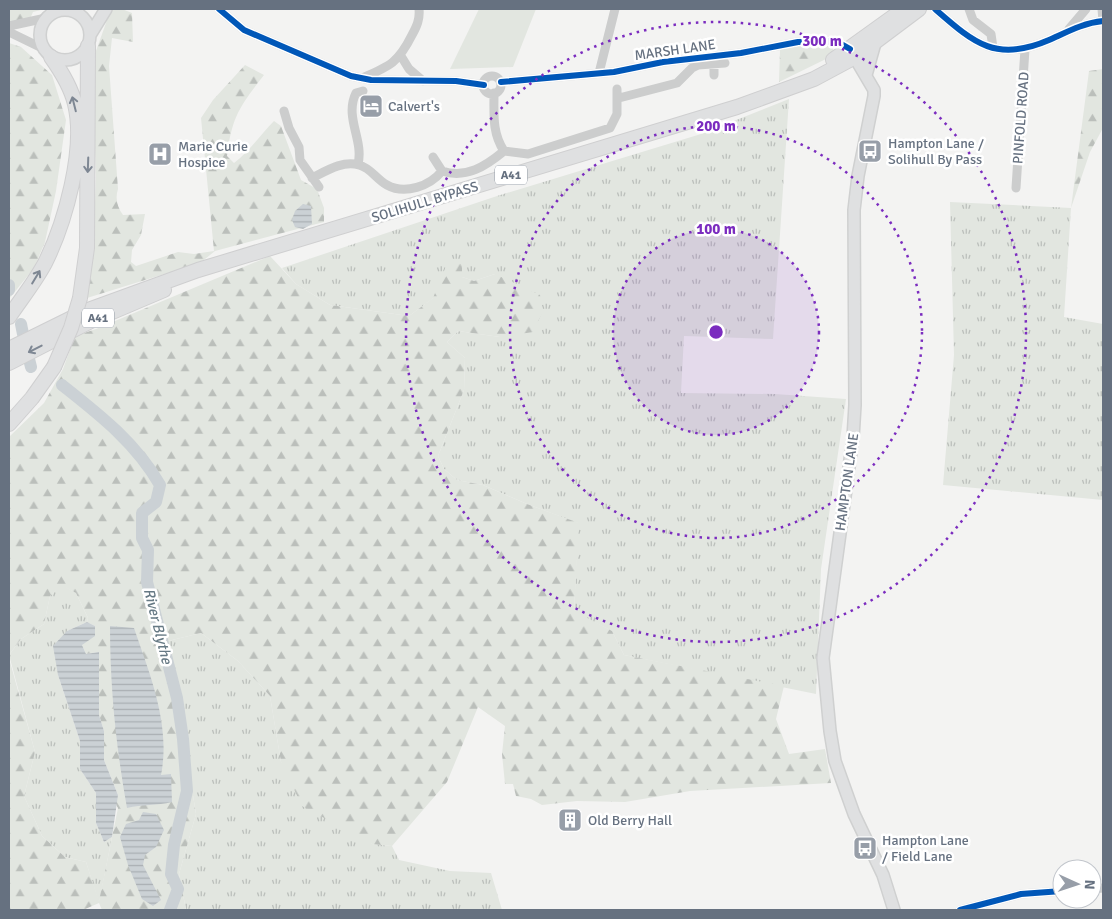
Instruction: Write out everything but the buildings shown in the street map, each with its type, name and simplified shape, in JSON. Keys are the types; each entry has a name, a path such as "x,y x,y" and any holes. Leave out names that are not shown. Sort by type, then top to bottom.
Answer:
{"highway":[{"name":"SOLIHULL BYPASS","path":"852,53 880,27 904,9"},
{"name":"SOLIHULL BYPASS","path":"9,349 88,310 137,290 728,110 776,93 875,43 918,9"},
{"path":"9,424 27,404 54,367 71,328 80,298 87,248 89,41"},
{"path":"9,317 32,284 52,246 70,188 76,150 78,127 75,104 66,81 47,53"},
{"name":"SOLIHULL BYPASS","path":"9,363 91,322 246,256"}],"main road":[{"path":"89,41 89,27 80,15 65,10 59,10 46,18 40,33 47,53 68,61 83,53 106,9"},
{"path":"880,27 894,9"},
{"path":"866,76 875,43"},
{"name":"HAMPTON LANE","path":"852,53 866,76 874,96 858,176 854,210 855,404 853,438 823,658 835,761 854,814 883,875 894,910"}],"street":[{"path":"219,9 244,30 351,76 423,81 456,81 484,85 489,93 499,91 501,82 493,76 488,77 484,85"},
{"path":"361,78 384,69 401,56 418,23 419,9"},
{"path":"599,73 614,9"},
{"path":"936,9 966,36 993,48 1004,50 1025,49 1069,29 1103,21 1102,9"},
{"path":"968,9 973,20 992,34 993,48"},
{"path":"1069,29 1086,9"},
{"path":"9,26 46,18"},
{"path":"9,32 47,53"},
{"name":"MARSH LANE","path":"501,82 599,73 663,62 742,53 798,42 836,41 852,53"},
{"name":"PINFOLD ROAD","path":"1016,188 1025,49"},
{"path":"401,56 409,69 423,81"},
{"path":"433,157 442,170 458,174 465,173 488,164 504,151 528,154 610,128 618,114 618,94 673,85 692,68 724,63"},
{"path":"714,64 714,76"},
{"path":"356,91 351,111 359,146 358,164"},
{"path":"494,93 495,135 504,151"},
{"path":"284,111 292,120 299,147 300,160 319,187"},
{"path":"312,178 335,166 358,164 372,172 386,185 404,188 428,184 442,170"},
{"path":"960,910 1021,894 1052,892"}],"green space":[{"path":"9,9 45,9 33,12 29,21 9,22"},
{"path":"111,9 122,9 132,13 133,42 112,38 109,66 118,189 117,202 123,215 145,214 141,235 132,250 131,262 136,266 178,252 194,254 214,251 201,118 213,100 245,65 264,75 238,112 227,156 234,163 274,121 281,126 301,180 317,189 324,208 324,222 215,251 200,263 87,298 93,258 96,176 92,62"},
{"path":"479,9 536,9 513,67 450,69"},
{"path":"9,43 21,47 52,75 66,120 56,191 45,242 34,268 9,299"},
{"path":"833,44 833,53 828,58 779,82 780,50 801,45"},
{"path":"1103,69 1103,128 1090,152 1071,208 1089,71"},
{"path":"789,99 773,339 684,336 681,393 775,394 846,399 821,569 816,694 624,655 612,631 574,612 578,523 483,485 457,480 444,469 438,456 464,390 465,358 447,342 458,331 500,337 495,274 474,281 462,277 409,316 330,305 296,284 282,268 497,196 701,134"},
{"path":"950,202 1071,208 1064,317 1103,324 1103,500 943,485 954,355"},
{"path":"270,256 296,284 330,305 409,316 433,298 449,259 462,262 462,277 474,281 495,274 540,295 543,311 533,332 500,337 458,331 447,342 465,358 464,390 438,456 444,469 457,480 483,485 579,523 574,611 612,631 624,655 784,686 776,719 789,754 825,749 831,783 690,791 625,802 577,801 542,805 531,799 516,796 513,784 505,784 502,754 505,726 478,707 447,782 392,846 372,844 302,806 281,762 270,696 238,661 201,633 168,641 196,814 179,874 186,910 102,910 99,903 83,910 9,910 9,658 35,752 24,796 42,836 65,857 86,862 99,901 118,808 115,803 118,795 104,760 104,731 99,715 99,652 86,654 82,645 95,626 87,622 88,618 76,593 61,585 50,596 44,624 21,639 9,655 9,437 44,403 63,369 75,336"},
{"path":"61,584 76,593 88,618 87,622 67,631 58,675 80,741 80,769 96,793 96,823 104,842 112,837 99,903 86,862 65,857 42,836 24,796 35,752 9,655 21,639 44,624 50,596"},
{"path":"201,633 238,661 270,696 281,762 372,844 392,846 399,860 450,871 491,873 502,910 186,910 179,874 196,814 168,641"}],"shaded area":[{"path":"303,204 311,206 312,224 303,229 295,227 292,220 295,211"},
{"path":"87,622 95,626 95,636 82,645 86,654 99,652 99,715 104,731 104,760 118,795 112,837 104,842 96,823 96,793 80,769 80,741 58,675 53,646 67,631"},
{"path":"110,626 134,628 157,700 163,738 161,775 171,774 172,802 127,808 114,717"},
{"path":"143,812 156,814 164,830 156,847 145,855 143,865 161,900 153,906 142,899 128,865 120,837 126,824 139,820"}],"waterway":[{"path":"9,285 9,290"},
{"path":"21,324 23,334"},
{"path":"29,359 31,367"},
{"name":"River Blythe","path":"62,385 116,430 140,456 160,485 156,502 142,513 142,538 148,550 147,582 177,698 183,739 187,791 174,845 171,874 178,889 170,910"}],"cycle path":[{"path":"219,9 244,30 351,76 371,80 456,81 484,85"},
{"path":"935,9 974,40 1000,49 1014,50 1030,47 1082,26 1103,21"},
{"path":"501,82 614,72 663,62 741,53 798,42 836,41 850,49"},
{"path":"960,910 1021,894 1052,892"}],"place":[{"name":"Calvert's","path":"371,106"},
{"name":"Hampton Lane / Solihull By Pass","path":"870,151"},
{"name":"Marie Curie Hospice","path":"160,154"},
{"name":"Old Berry Hall","path":"570,820"},
{"name":"Hampton Lane / Field Lane","path":"865,848"}]}
